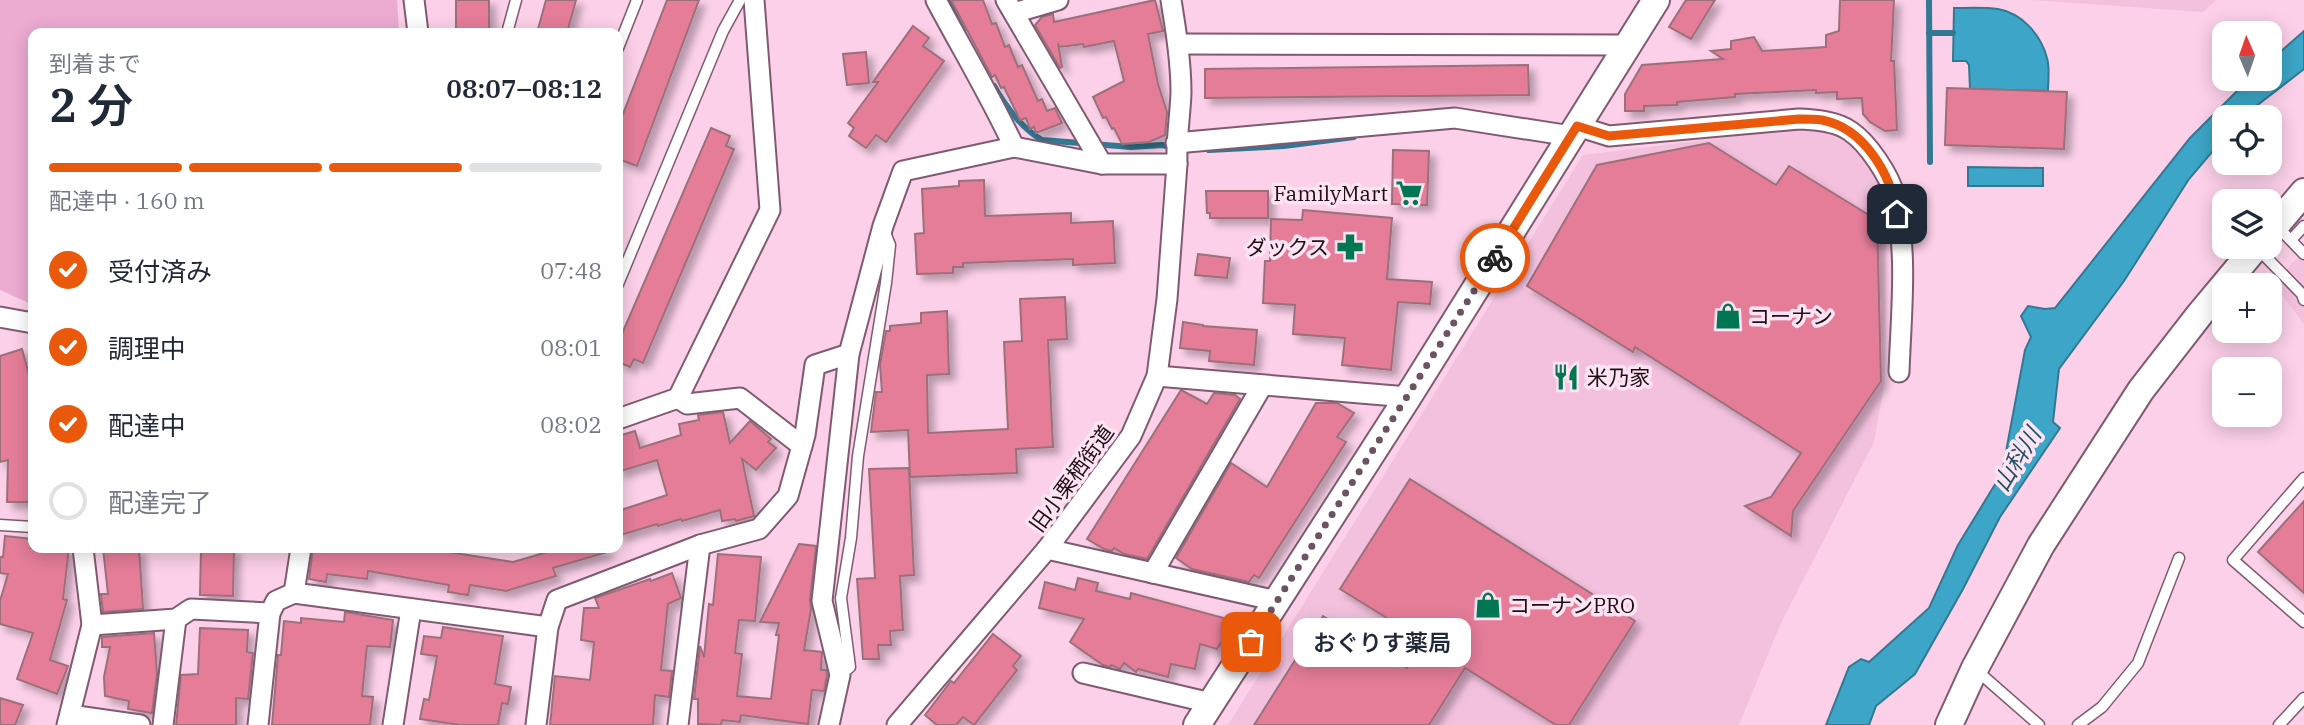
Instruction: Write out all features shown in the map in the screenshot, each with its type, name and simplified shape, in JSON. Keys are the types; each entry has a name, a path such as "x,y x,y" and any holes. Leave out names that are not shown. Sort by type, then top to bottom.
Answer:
{"street":[{"path":"414,0 417,28"},
{"path":"623,417 678,398 770,210 754,0"},
{"path":"936,0 1014,147"},
{"path":"1058,0 1010,6 1100,161"},
{"name":"旧小栗栖街道","path":"897,725 1047,548 1131,436 1157,376 1167,299 1181,94 1178,44 1171,0"},
{"path":"1197,725 1408,397 1656,0"},
{"path":"1178,44 1628,45"},
{"path":"829,725 840,674 822,601 849,354 883,226 903,171 1014,147 1100,161 1455,118 1609,136 1799,119 1822,120 1850,131 1877,158 1894,195 1902,253 1899,372"},
{"path":"2282,228 2304,192"},
{"path":"1949,725 1975,668 2041,545 2141,390 2247,259"},
{"path":"0,317 28,322"},
{"path":"536,725 548,627 557,600 700,545 759,529 788,496 802,446 815,365 849,354"},
{"path":"1157,376 1408,397"},
{"path":"1153,573 1262,386"},
{"path":"678,398 687,404 740,398 802,446"},
{"path":"678,725 700,545"},
{"path":"1047,548 1277,601"},
{"path":"84,553 92,625 69,720 140,725"},
{"path":"294,593 300,553"},
{"path":"258,725 270,613 276,601 294,593 548,627"},
{"path":"92,625 176,619 191,609 270,613"},
{"path":"393,725 411,609"},
{"path":"163,725 176,619"},
{"path":"1083,673 1212,703"}],"lane":[{"path":"508,28 516,0"},
{"path":"623,35 637,0"},
{"path":"623,272 723,31 740,0"},
{"path":"840,674 850,667 841,598 851,538 860,444 886,283 890,245 883,226"},
{"path":"2282,232 2304,226"},
{"path":"2282,236 2304,254"},
{"path":"2268,259 2304,297"},
{"path":"2304,478 2233,560 2304,622"},
{"path":"0,525 28,527"},
{"path":"2078,725 2102,707 2138,663 2179,558"},
{"path":"1975,668 2039,725"},
{"path":"2280,725 2304,698"}],"shaded area":[{"path":"0,0 397,0 399,28 28,28 28,303 0,290"},
{"path":"2031,0 2216,0 2203,12"},
{"path":"1803,128 1826,129 1857,146 1887,193 1885,379 1874,442 1780,625 1739,725 1228,725 1583,155"},
{"path":"2304,251 2304,324 2282,295 2282,274"}],"water":[{"path":"1954,8 2007,11 2029,26 2040,41 2047,58 2048,91 1970,89 1969,65 1966,61 1953,61"},
{"path":"2304,31 2304,69 2282,86 2282,50"},
{"path":"2237,91 2276,91 2258,105 2223,105"},
{"name":"山科川","path":"2212,116 2212,152 2189,179 2124,281 2059,369 2053,422 2060,428 2000,517 1915,674 1876,706 1869,725 1826,725 1849,667 1861,659 1869,662 1929,608 1958,545 2002,473 2025,350 2031,337 2021,316 2028,306 2055,308 2190,138"},
{"path":"1968,167 2043,168 2043,186 1968,186"}],"building":[{"path":"456,0 489,0 489,28 456,28"},
{"path":"546,0 576,0 568,28 538,28"},
{"path":"667,0 699,0 637,166 623,161 623,114"},
{"path":"951,0 983,0 992,24 996,23 1005,47 1009,45 1018,67 1022,65 1038,101 1042,99 1047,111 1055,108 1062,123 1036,133 1034,127 1030,129 1026,118 1020,120 1004,87 1001,88 995,75 992,77"},
{"path":"1155,0 1163,31 1148,34 1158,84 1167,112 1165,135 1149,142 1122,144 1106,117 1103,118 1093,97 1124,81 1114,41 1084,47 1083,44 1059,47 1058,43 1060,68 1035,25 1042,17 1053,14 1054,22"},
{"path":"1686,0 1715,0 1691,39 1669,27"},
{"path":"1840,0 1894,0 1891,61 1894,61 1897,130 1885,131 1870,122 1863,114 1862,98 1837,99 1837,92 1816,93 1816,90 1735,94 1735,97 1677,102 1677,105 1644,106 1644,111 1625,111 1625,94 1642,65 1723,59 1711,51 1731,49 1731,41 1754,37 1762,51 1826,47 1826,35 1839,31"},
{"path":"913,26 929,38 923,46 944,61 886,142 876,135 866,148 849,136 854,128 848,123"},
{"path":"866,52 869,83 847,85 843,54"},
{"path":"1528,65 1529,95 1205,98 1205,69"},
{"path":"1947,88 2067,92 2064,149 1945,145"},
{"path":"711,128 730,136 726,146 734,149 643,363 634,359 630,367 623,364 623,331"},
{"name":"コーナン","path":"1709,143 1776,185 1789,166 1877,220 1881,381 1793,511 1791,536 1745,506 1771,497 1801,453 1635,347 1633,352 1527,286 1597,165"},
{"path":"1393,150 1429,151 1427,205 1392,204"},
{"path":"984,180 985,216 1071,213 1071,223 1113,221 1115,263 1073,265 1073,259 963,263 963,267 953,267 953,273 917,274 915,234 924,233 922,189 959,186 959,181"},
{"path":"1206,191 1268,191 1268,218 1210,218 1210,213 1207,213"},
{"path":"1303,210 1392,218 1387,279 1432,282 1430,304 1398,302 1391,370 1342,365 1345,338 1293,334 1295,305 1263,303 1265,261 1270,261 1271,219 1302,220"},
{"path":"1198,254 1230,258 1227,278 1195,275"},
{"path":"1065,297 1067,339 1048,340 1053,447 1016,449 1017,473 910,477 908,430 871,432 876,392 882,392 880,365 886,331 890,331 890,326 921,323 921,313 947,311 949,374 927,375 928,433 1008,429 1004,342 1022,341 1020,299"},
{"path":"1183,322 1257,330 1254,365 1209,361 1210,351 1180,348"},
{"path":"22,349 28,371 28,502 7,502 8,460 0,462 0,356"},
{"path":"1181,390 1207,404 1214,393 1235,395 1240,399 1147,559 1124,554 1114,548 1112,551 1104,549 1087,539"},
{"path":"1316,403 1337,403 1354,413 1337,437 1346,442 1259,578 1254,575 1249,582 1192,569 1176,558 1231,463 1267,487"},
{"path":"723,412 730,443 750,421 771,439 768,442 776,448 756,470 742,459 754,516 736,521 722,521 720,510 623,534 623,509 667,495 657,460 623,470 623,435 635,431 640,448 681,435 679,424 699,420 698,415"},
{"path":"909,468 914,575 900,576 903,630 890,631 891,645 878,645 879,659 863,659 857,579 875,578 869,469"},
{"name":"コーナンPRO","path":"1410,479 1635,621 1569,725 1556,725 1465,668 1429,725 1254,725 1323,616 1407,668 1424,641 1340,589"},
{"path":"2304,501 2304,593 2258,552"},
{"path":"5,536 28,539 28,553 68,553 63,599 67,600 50,660 68,666 57,694 17,679 33,633 0,624 0,601 8,574 0,573 0,557 3,557"},
{"path":"799,544 816,546 811,609 804,650 822,652 821,670 826,670 827,675 824,691 812,690 808,724 741,715 740,722 722,720 721,725 698,724 698,699 694,699 700,646 704,657 709,604 713,605 718,554 761,557 755,621 739,620 735,653 742,654 737,696 771,699 779,623 760,622"},
{"path":"104,553 139,553 143,609 103,612 101,594 108,594"},
{"path":"201,553 234,553 233,596 200,595"},
{"path":"312,553 454,553 513,562 544,553 604,553 553,568 556,576 506,591 470,585 468,595 448,592 449,585 368,571 367,579 327,574 326,582 309,579"},
{"path":"672,573 681,598 668,604 661,670 672,671 669,697 655,695 653,725 550,725 555,676 590,680 594,642 581,640 584,608 599,608 595,598"},
{"path":"1078,578 1098,583 1096,591 1130,599 1131,593 1235,621 1217,649 1200,644 1195,669 1171,664 1168,677 1138,669 1136,672 1124,663 1120,669 1111,665 1110,667 1070,642 1084,619 1039,608 1045,582 1075,590"},
{"path":"345,612 393,620 390,647 367,646 362,696 373,697 370,725 272,725 284,621 301,623 301,618 344,622"},
{"path":"443,627 503,636 495,684 511,687 508,704 502,703 498,725 460,725 420,719 424,699 429,700 437,656 421,654 424,636 441,638"},
{"path":"200,628 248,630 247,652 253,653 248,699 236,698 236,725 176,725 181,675 198,674"},
{"path":"154,633 157,674 152,713 128,709 129,701 105,696 104,677 110,647 102,647 102,637"},
{"path":"993,634 1021,656 1013,666 1017,670 974,725 963,717 956,725 937,725 925,715"},
{"path":"0,698 23,705 15,725 0,725"}],"waterway":[{"path":"947,0 963,31"},
{"path":"1929,0 1930,162"},
{"path":"1929,33 1953,33"},
{"path":"994,86 1015,116 1042,140 1131,147 1162,145 1174,148"},
{"path":"1209,150 1284,146 1354,137"}],"way so far":[{"path":"1251,642 1495,258"}],"place":[{"name":"FamilyMart","path":"1409,193"},
{"name":"ダックス","path":"1350,247"},
{"name":"コーナン","path":"1728,316"},
{"name":"米乃家","path":"1566,377"},
{"name":"コーナンPRO","path":"1488,605"},
{"name":"おぐりす薬局","path":"1251,642"}],"route":[{"path":"1495,258 1577,126 1609,136 1799,119 1822,120 1850,131 1877,158 1894,195 1897,214"}]}
